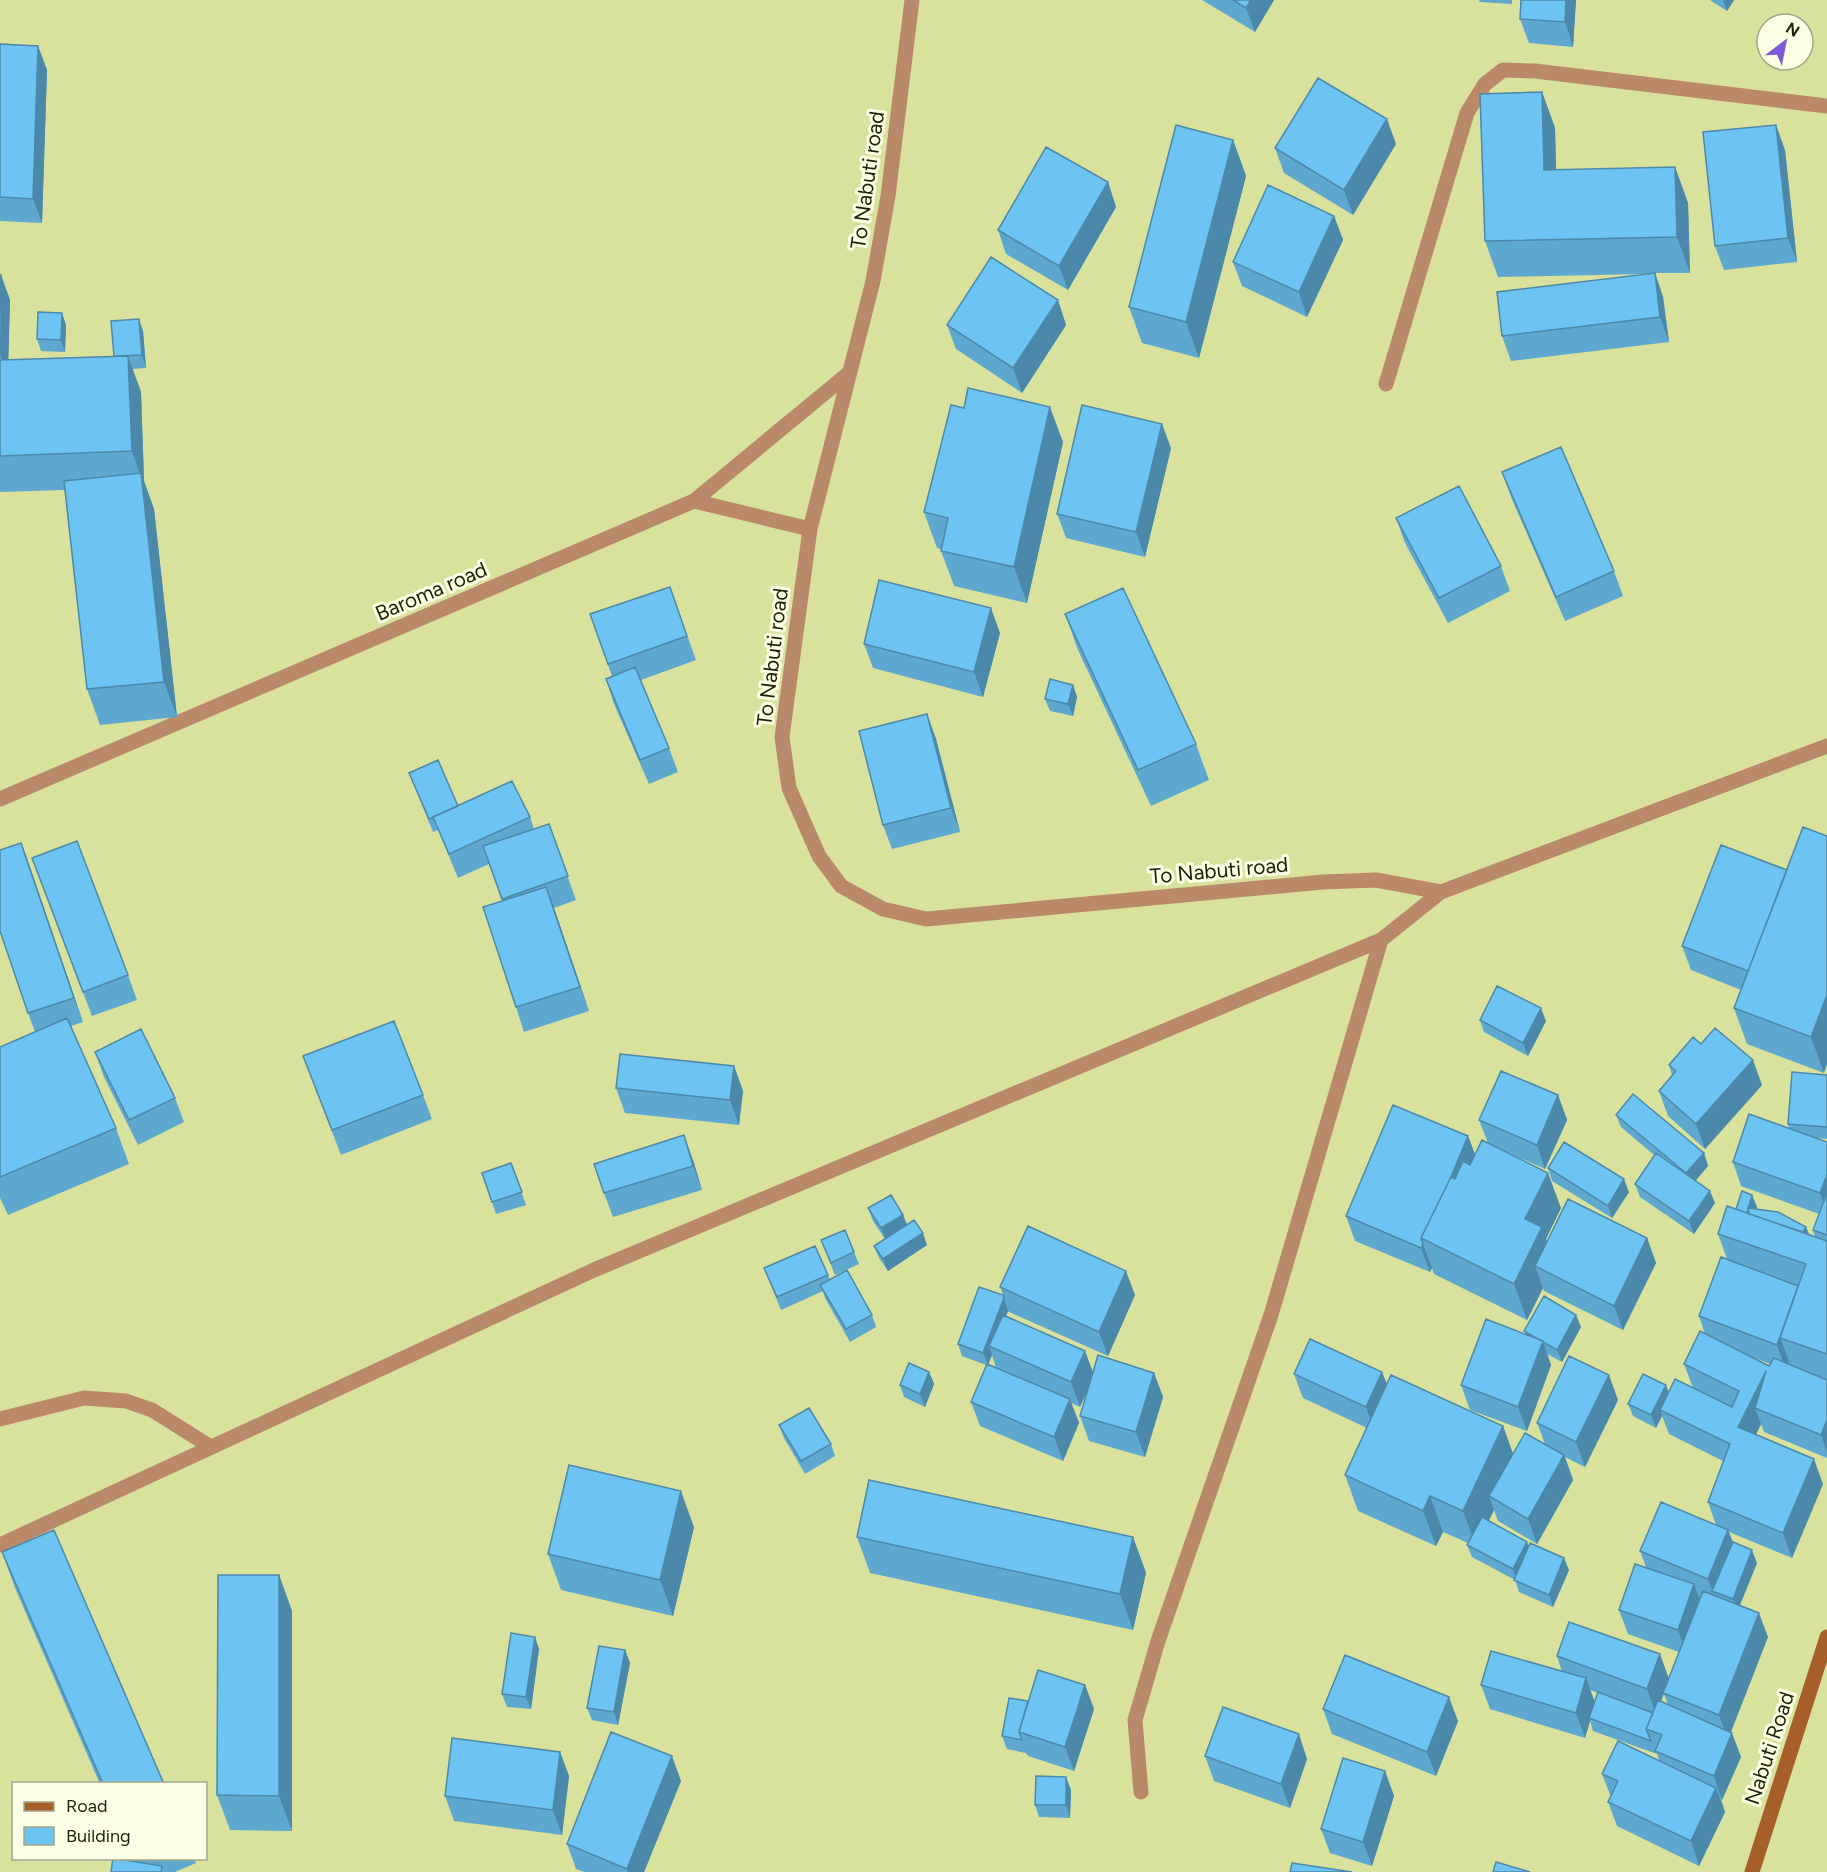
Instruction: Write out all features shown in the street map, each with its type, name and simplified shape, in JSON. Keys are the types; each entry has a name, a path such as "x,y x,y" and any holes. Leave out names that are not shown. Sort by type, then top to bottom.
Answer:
{"street":[{"name":"To Nabuti road","path":"912,0 888,196 873,281 810,529 782,737 789,788 819,856 841,886 884,909 926,919 1323,882 1376,880 1441,892"},
{"path":"1386,384 1467,113 1485,84 1503,70 1534,71 1827,106"},
{"name":"Baroma road","path":"0,799 694,501 849,373"},
{"path":"694,501 810,529"},
{"path":"0,1545 594,1270 1381,940 1441,892 1827,746"},
{"path":"1141,1792 1135,1720 1158,1641 1271,1315 1381,940"},
{"path":"0,1419 84,1398 126,1401 152,1410 211,1447"},
{"name":"Nabuti Road","path":"1752,1872 1827,1637"}],"building":[{"path":"1233,0 1251,0 1246,8"},
{"path":"1521,0 1566,0 1565,22 1520,19"},
{"path":"0,44 38,46 33,199 0,197"},
{"path":"1318,78 1387,119 1344,190 1275,148"},
{"path":"1542,92 1544,170 1675,167 1677,237 1485,241 1480,94"},
{"path":"1176,125 1233,140 1186,322 1129,307"},
{"path":"1776,125 1788,238 1715,246 1703,132"},
{"path":"1046,147 1108,182 1059,266 998,230"},
{"path":"1268,185 1334,216 1299,292 1233,262"},
{"path":"991,257 1058,300 1013,368 947,325"},
{"path":"1655,273 1660,317 1502,336 1497,292"},
{"path":"38,312 62,313 61,340 37,339"},
{"path":"139,319 142,355 114,356 111,321"},
{"path":"128,356 132,451 0,456 0,360"},
{"path":"968,388 1050,407 1014,567 941,551 948,518 924,512 951,405 964,408"},
{"path":"1082,405 1162,424 1136,532 1057,514"},
{"path":"1561,447 1614,571 1556,597 1502,472"},
{"path":"141,473 164,682 87,689 64,481"},
{"path":"1459,486 1501,566 1439,598 1396,518"},
{"path":"879,580 991,608 974,672 864,644"},
{"path":"670,587 687,636 608,664 590,614"},
{"path":"1123,588 1196,744 1138,770 1065,614"},
{"path":"635,667 669,748 640,760 606,679"},
{"path":"1050,679 1073,685 1068,704 1045,699"},
{"path":"927,714 951,808 883,825 859,731"},
{"path":"438,760 458,806 429,819 409,773"},
{"path":"512,781 530,817 449,854 433,817"},
{"path":"549,824 568,876 502,899 483,846"},
{"path":"1803,827 1827,836 1827,995 1811,1037 1734,1008"},
{"path":"77,841 128,975 83,992 32,858"},
{"path":"21,843 74,998 28,1013 0,931 0,850"},
{"path":"1721,845 1787,870 1748,971 1682,946"},
{"path":"546,887 580,987 516,1007 483,907"},
{"path":"1497,986 1541,1008 1523,1043 1480,1020"},
{"path":"67,1018 116,1128 0,1177 0,1047"},
{"path":"394,1021 423,1095 332,1130 303,1056"},
{"path":"1715,1028 1753,1060 1696,1124 1659,1091 1676,1071 1669,1065 1693,1037 1701,1044"},
{"path":"141,1029 175,1098 129,1120 95,1052"},
{"path":"620,1054 734,1066 730,1100 616,1088"},
{"path":"1501,1071 1558,1095 1537,1145 1479,1120"},
{"path":"1792,1072 1827,1075 1827,1127 1788,1124"},
{"path":"1633,1094 1704,1153 1686,1173 1616,1115"},
{"path":"1393,1105 1468,1136 1421,1238 1423,1244 1421,1248 1346,1216"},
{"path":"1749,1114 1827,1142 1827,1175 1820,1193 1733,1162"},
{"path":"684,1135 693,1166 604,1193 594,1164"},
{"path":"1482,1140 1548,1173 1525,1219 1542,1227 1514,1284 1421,1238 1451,1177 1455,1179 1463,1161 1470,1165"},
{"path":"1564,1142 1624,1179 1608,1206 1548,1168"},
{"path":"1656,1153 1710,1191 1689,1221 1635,1184"},
{"path":"511,1163 522,1192 492,1202 482,1173"},
{"path":"1742,1191 1752,1195 1747,1213 1736,1209"},
{"path":"1827,1193 1827,1235 1813,1230"},
{"path":"891,1195 903,1215 881,1228 868,1208"},
{"path":"1568,1199 1647,1238 1614,1306 1535,1266"},
{"path":"1727,1206 1827,1241 1827,1354 1780,1338 1806,1264 1718,1234"},
{"path":"1748,1208 1778,1212 1806,1227 1803,1232 1749,1214"},
{"path":"914,1220 923,1233 883,1259 874,1246"},
{"path":"1028,1226 1126,1271 1099,1332 1000,1287"},
{"path":"845,1230 854,1252 831,1263 821,1240"},
{"path":"815,1246 828,1275 777,1297 764,1268"},
{"path":"1721,1257 1798,1286 1777,1345 1699,1316"},
{"path":"847,1270 872,1315 846,1329 820,1285"},
{"path":"979,1287 1003,1295 1004,1298 983,1353 958,1344"},
{"path":"1544,1296 1576,1315 1557,1350 1524,1331"},
{"path":"1003,1315 1085,1351 1071,1382 989,1346"},
{"path":"1486,1319 1543,1341 1518,1407 1461,1385"},
{"path":"1700,1331 1769,1366 1774,1358 1827,1380 1827,1420 1821,1435 1755,1408 1766,1371 1738,1427 1814,1459 1783,1533 1708,1502 1730,1444 1660,1410 1675,1379 1732,1407 1739,1391 1684,1364"},
{"path":"1310,1339 1382,1372 1366,1407 1294,1374"},
{"path":"1098,1355 1154,1373 1136,1432 1080,1416"},
{"path":"1569,1356 1609,1375 1576,1442 1537,1423"},
{"path":"909,1363 929,1372 920,1394 900,1385"},
{"path":"987,1364 1070,1399 1054,1437 971,1402"},
{"path":"1643,1374 1666,1385 1651,1415 1628,1404"},
{"path":"1391,1375 1503,1426 1463,1511 1430,1496 1423,1511 1345,1475"},
{"path":"809,1408 831,1444 801,1461 779,1425"},
{"path":"1525,1433 1564,1455 1528,1519 1489,1496"},
{"path":"569,1465 681,1491 660,1580 548,1554"},
{"path":"869,1480 1133,1537 1120,1594 857,1537"},
{"path":"1661,1502 1728,1530 1708,1579 1640,1551"},
{"path":"1482,1517 1527,1542 1513,1569 1467,1545"},
{"path":"54,1530 163,1782 102,1782 2,1552"},
{"path":"1733,1542 1752,1550 1733,1599 1712,1591"},
{"path":"1530,1543 1564,1558 1549,1595 1514,1580"},
{"path":"1635,1564 1694,1584 1678,1630 1619,1610"},
{"path":"218,1575 279,1575 279,1796 217,1795"},
{"path":"1703,1591 1759,1613 1719,1715 1663,1693"},
{"path":"1569,1622 1660,1654 1647,1689 1557,1656"},
{"path":"511,1633 535,1637 526,1697 502,1694"},
{"path":"599,1646 625,1650 614,1712 587,1708"},
{"path":"1491,1651 1586,1678 1576,1713 1481,1685"},
{"path":"1345,1655 1449,1697 1427,1752 1323,1709"},
{"path":"1038,1670 1085,1685 1065,1747 1019,1732"},
{"path":"1598,1692 1653,1713 1646,1729 1651,1741 1589,1718"},
{"path":"1009,1698 1028,1701 1019,1732 1022,1740 1002,1736"},
{"path":"1658,1700 1732,1733 1714,1776 1655,1751 1662,1735 1646,1729"},
{"path":"1223,1707 1299,1734 1281,1784 1205,1756"},
{"path":"611,1732 672,1756 627,1869 567,1844"},
{"path":"452,1738 560,1752 553,1810 445,1796"},
{"path":"1618,1741 1716,1788 1691,1841 1608,1802 1618,1781 1602,1774"},
{"path":"1343,1758 1385,1771 1363,1842 1321,1829"},
{"path":"1036,1776 1066,1777 1066,1805 1035,1805"},
{"path":"113,1860 162,1866 161,1872 111,1872"},
{"path":"1496,1862 1530,1872 1493,1872"},
{"path":"1292,1863 1352,1872 1290,1872"}]}
